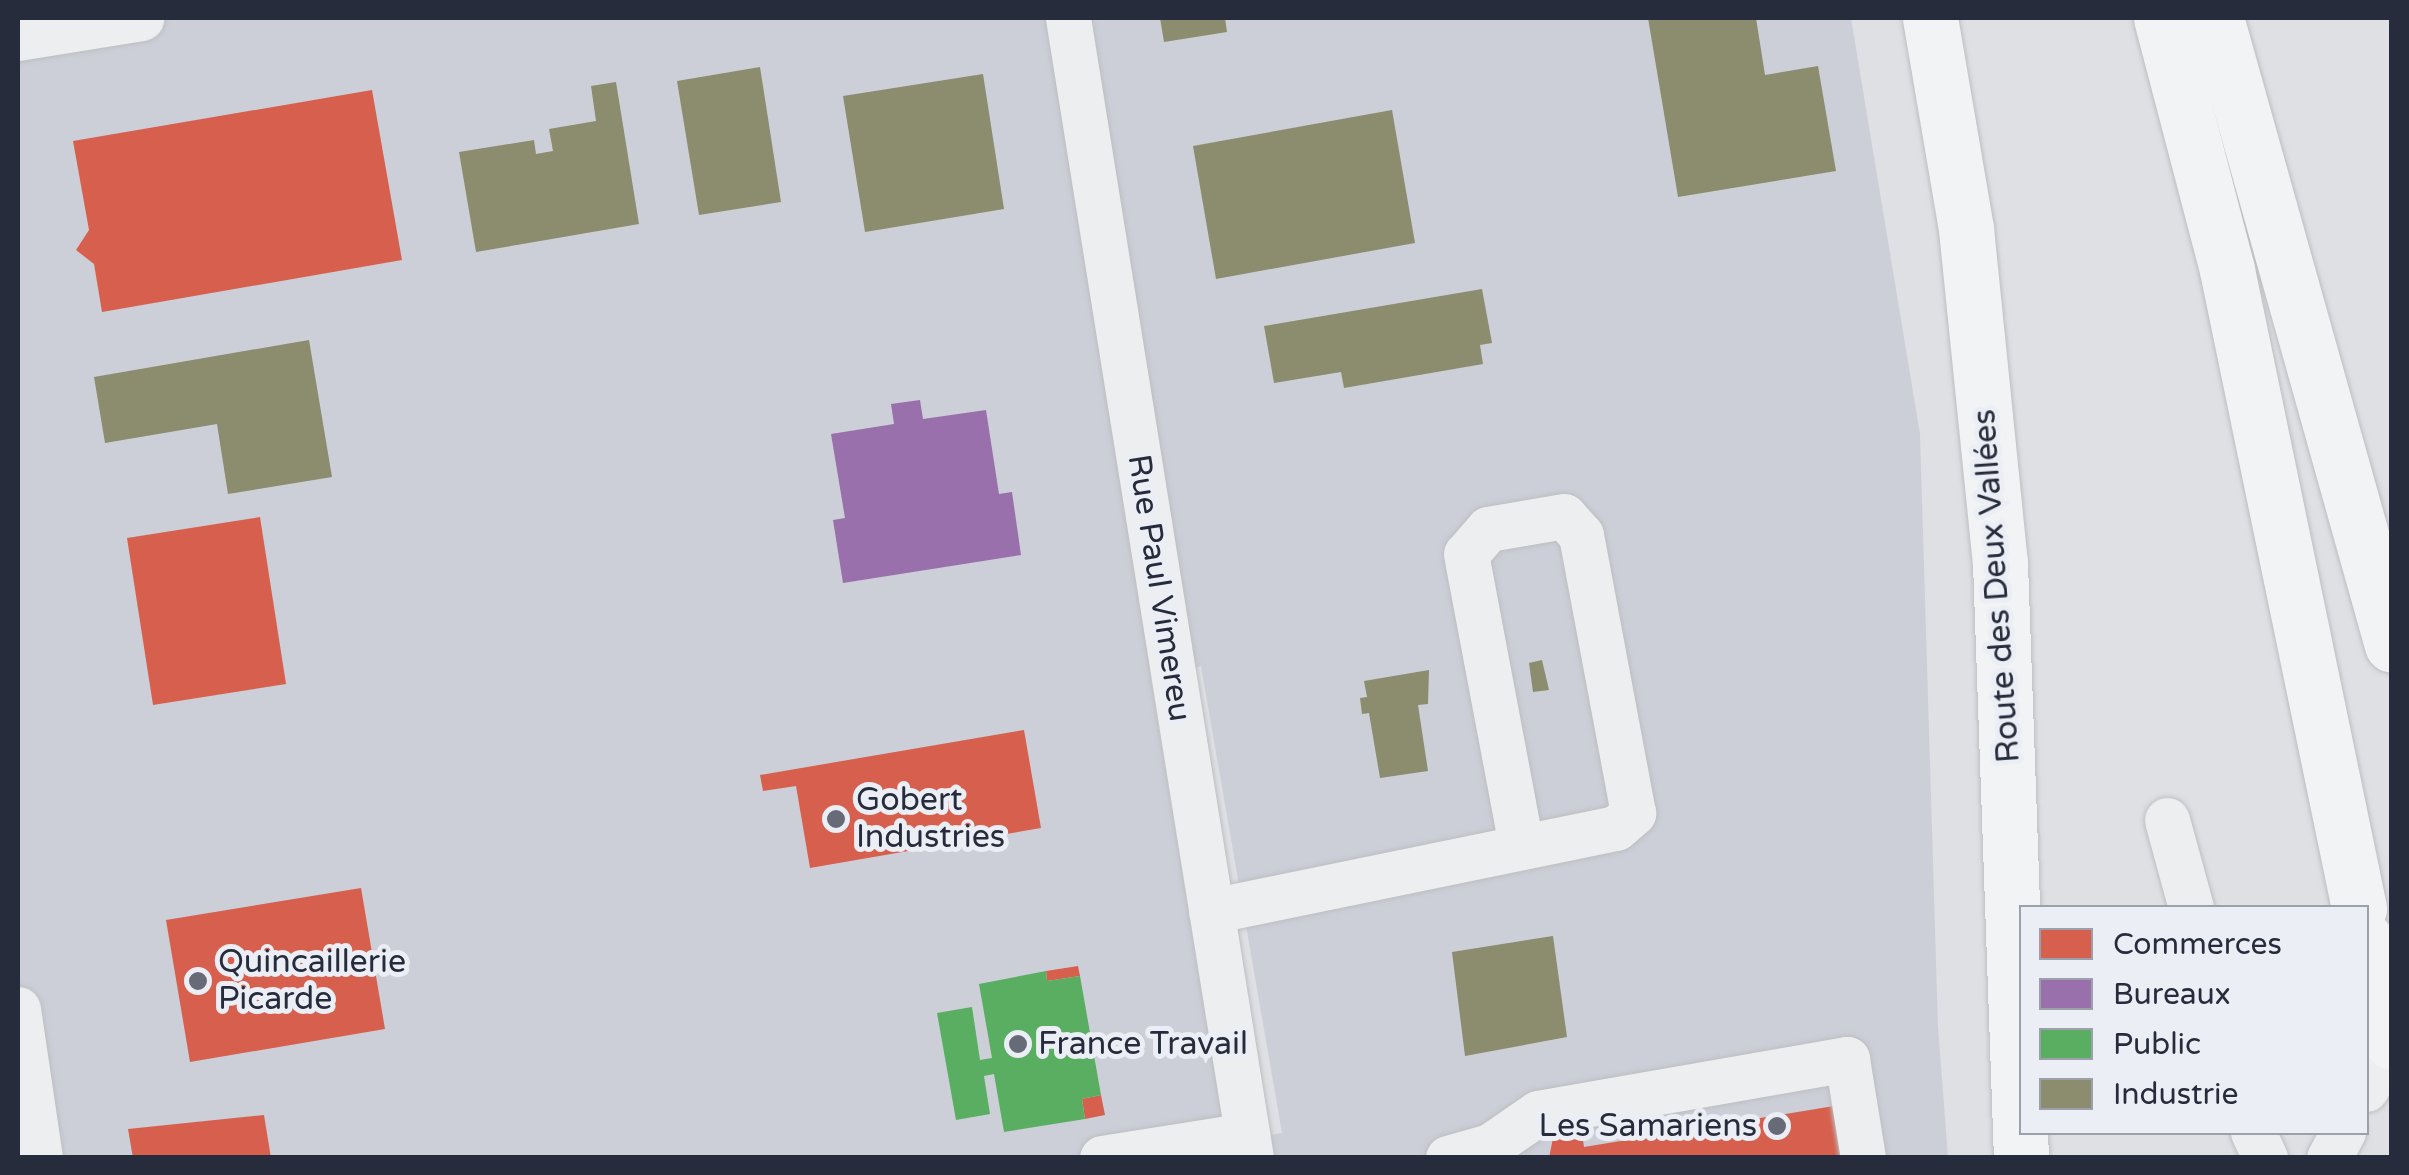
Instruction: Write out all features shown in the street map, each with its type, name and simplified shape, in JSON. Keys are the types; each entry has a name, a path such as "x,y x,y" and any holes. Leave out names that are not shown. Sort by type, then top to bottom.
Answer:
{"main road":[{"name":"Route des Deux Vallées","path":"1930,18 1966,229 2000,563 2019,1101"},
{"path":"2161,18 2227,270 2358,905"},
{"path":"2216,18 2392,645"},
{"path":"2369,952 2392,1042"}],"street":[{"path":"18,38 140,18"},
{"name":"Rue Paul Vimereu","path":"1068,18 1249,1146"},
{"path":"1210,911 1616,828 1633,813 1580,535 1564,516 1488,528 1466,554 1521,846"},
{"path":"2167,820 2190,905"},
{"path":"18,1009 40,1158"},
{"path":"2369,1083 2392,1042"},
{"path":"1448,1158 1490,1146 1538,1113 1847,1059 1863,1158"},
{"path":"2254,1135 2265,1158"},
{"path":"2330,1158 2342,1135"},
{"path":"1102,1158 1249,1146"}],"shaded area":[{"path":"18,18 1851,18 1920,434 1938,1027 1948,1157 18,1157","holes":["1201,666 1282,1133 1226,1143 1151,680"]}],"building: Commerces":[{"path":"372,90 402,260 102,312 94,264 76,250 89,230 73,141"},
{"path":"260,517 286,684 153,705 127,538"},
{"path":"1024,730 1041,828 810,868 796,786 763,791 760,775"},
{"path":"361,888 385,1029 190,1062 166,920"},
{"path":"1078,966 1080,976 1047,981 1046,971"},
{"path":"1101,1095 1105,1115 1085,1119 1082,1099"},
{"name":"Les Samariens","path":"1840,1105 1848,1158 1549,1158 1553,1138 1582,1133 1584,1147"},
{"path":"264,1115 271,1158 133,1158 128,1129"}],"building: Bureaux":[{"path":"920,400 923,419 986,410 999,494 1012,492 1021,555 843,583 833,520 845,518 831,434 894,424 891,404"}],"building: Public":[{"path":"1046,971 1047,981 1080,976 1101,1095 1082,1099 1085,1119 1004,1132 994,1074 984,1076 990,1114 956,1120 937,1013 972,1007 980,1060 992,1058 979,984"}],"building: Industrie":[{"path":"1160,18 1225,18 1227,32 1164,42"},
{"path":"1648,18 1756,18 1765,75 1818,66 1836,171 1678,197"},
{"path":"760,67 781,202 699,215 677,81"},
{"path":"983,74 1004,209 865,232 843,96"},
{"path":"616,82 639,224 476,252 459,152 534,140 536,154 553,151 549,129 596,121 591,86"},
{"path":"1392,110 1415,243 1216,279 1193,146"},
{"path":"1482,289 1492,343 1480,345 1483,364 1344,388 1341,372 1274,383 1264,326"},
{"path":"309,340 332,477 228,494 217,424 105,443 94,377"},
{"path":"1542,660 1549,690 1533,692 1529,663"},
{"path":"1429,670 1428,704 1418,705 1428,771 1380,778 1369,713 1362,714 1360,698 1367,697 1364,681"},
{"path":"1553,936 1567,1037 1465,1056 1452,952"}],"place":[{"name":"Gobert Industries","path":"836,819"},
{"name":"Quincaillerie Picarde","path":"198,981"},
{"name":"France Travail","path":"1018,1044"},
{"name":"Les Samariens","path":"1777,1126"}]}
